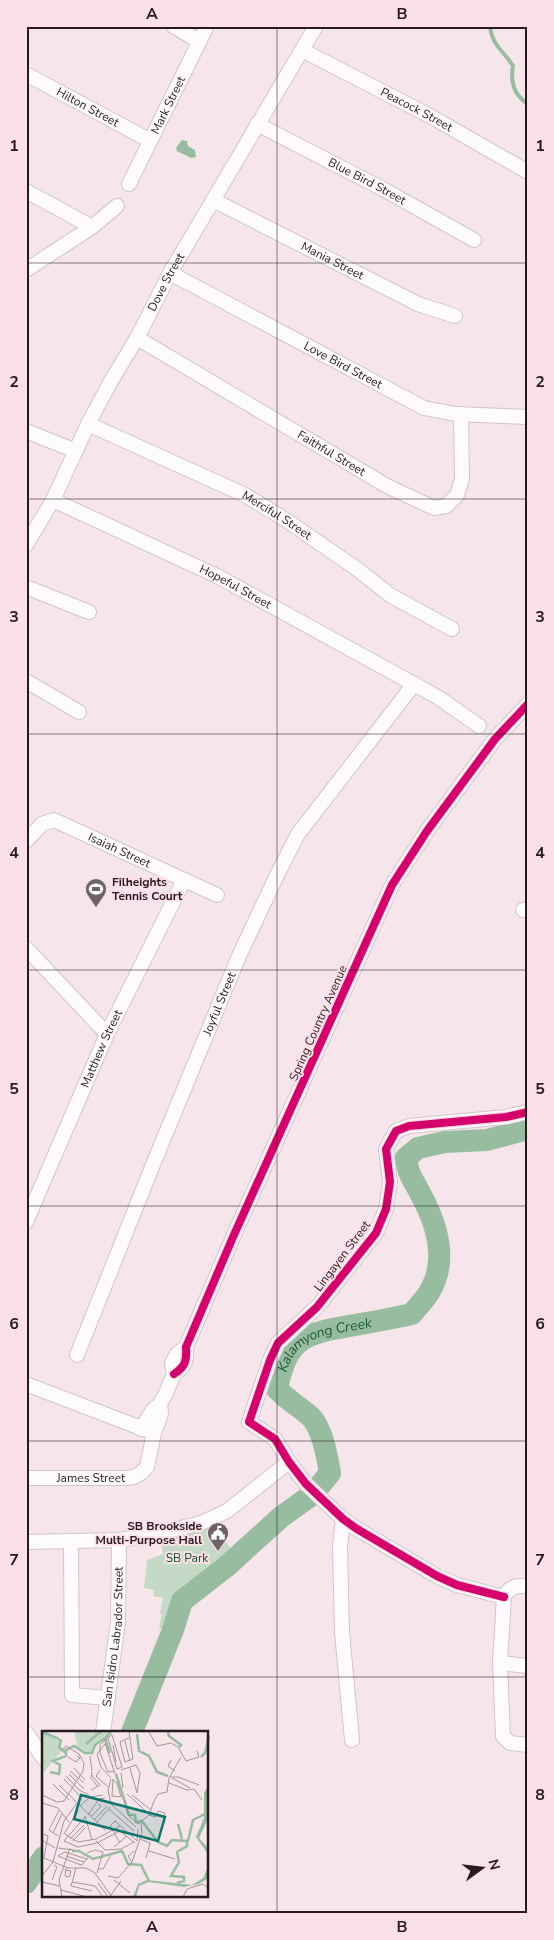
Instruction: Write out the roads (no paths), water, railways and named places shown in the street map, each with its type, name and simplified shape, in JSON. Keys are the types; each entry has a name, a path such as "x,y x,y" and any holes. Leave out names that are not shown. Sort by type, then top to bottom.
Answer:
{"street":[{"path":"174,26 199,41"},
{"name":"Mark Street","path":"129,184 149,140 207,26"},
{"name":"Dove Street","path":"26,545 53,500 88,424 111,380 137,338 170,273 316,26"},
{"name":"Peacock Street","path":"302,50 430,116 528,172"},
{"name":"Hilton Street","path":"26,74 149,140"},
{"name":"Blue Bird Street","path":"257,124 383,189 474,240"},
{"path":"26,190 92,227"},
{"name":"Mania Street","path":"213,200 418,304 454,316"},
{"path":"26,270 92,227 117,206"},
{"name":"Love Bird Street","path":"170,273 424,408 461,414 528,417"},
{"name":"Faithful Street","path":"137,338 387,486 434,508 446,506 457,494 462,479 461,414"},
{"name":"Merciful Street","path":"88,424 245,495 286,520 357,569 390,595 452,629"},
{"path":"26,431 76,452"},
{"name":"Hopeful Street","path":"53,500 217,576 439,698 478,726"},
{"path":"26,587 89,612"},
{"path":"26,681 79,712"},
{"name":"Joyful Street","path":"77,1355 228,983 278,873 298,834 414,684"},
{"name":"Spring Country Avenue","path":"148,1431 161,1414 160,1404 174,1374 172,1364 177,1354 186,1347 249,1201 392,885 427,831 495,739 528,704"},
{"name":"Isaiah Street","path":"26,841 42,824 54,820 217,894"},
{"name":"Matthew Street","path":"26,1222 107,1034 184,880"},
{"path":"26,948 107,1034"},
{"name":"Lingayen Street","path":"289,1462 275,1439 249,1422 257,1397 278,1342 317,1307 376,1233 386,1209 390,1182 386,1149 396,1131 409,1126 528,1112"},
{"path":"26,1384 148,1431"},
{"name":"James Street","path":"26,1478 134,1477 147,1467 148,1431"},
{"path":"26,1542 119,1540 164,1533 211,1520 227,1511 289,1462 306,1484 343,1519 437,1576 457,1585 515,1590 500,1663 503,1736 510,1744 528,1745"},
{"path":"343,1519 340,1547 342,1623 352,1740"},
{"name":"San Isidro Labrador Street","path":"103,1731 118,1622 119,1540"},
{"path":"71,1541 72,1696 108,1698"},
{"path":"500,1663 528,1666"},
{"path":"29,1745 42,1757"}],"waterway":[{"path":"490,26 493,39 513,66 514,88 519,97 528,104"},
{"name":"Kalamyong Creek","path":"132,1731 173,1630 182,1601 227,1566 281,1517 313,1494 330,1473 324,1444 315,1422 277,1389 281,1371 293,1348 302,1340 324,1331 412,1314 431,1289 439,1265 438,1240 426,1204 409,1173 406,1158 418,1148 445,1142 487,1140 528,1129"},
{"name":"Kalamyong Creek","path":"26,1883 42,1860"}],"place":[{"name":"Filheights Tennis Court","path":"96,908"},
{"name":"SB Brookside Multi-Purpose Hall","path":"218,1552"}],"park label":[{"name":"SB Park","path":"187,1558"}]}
